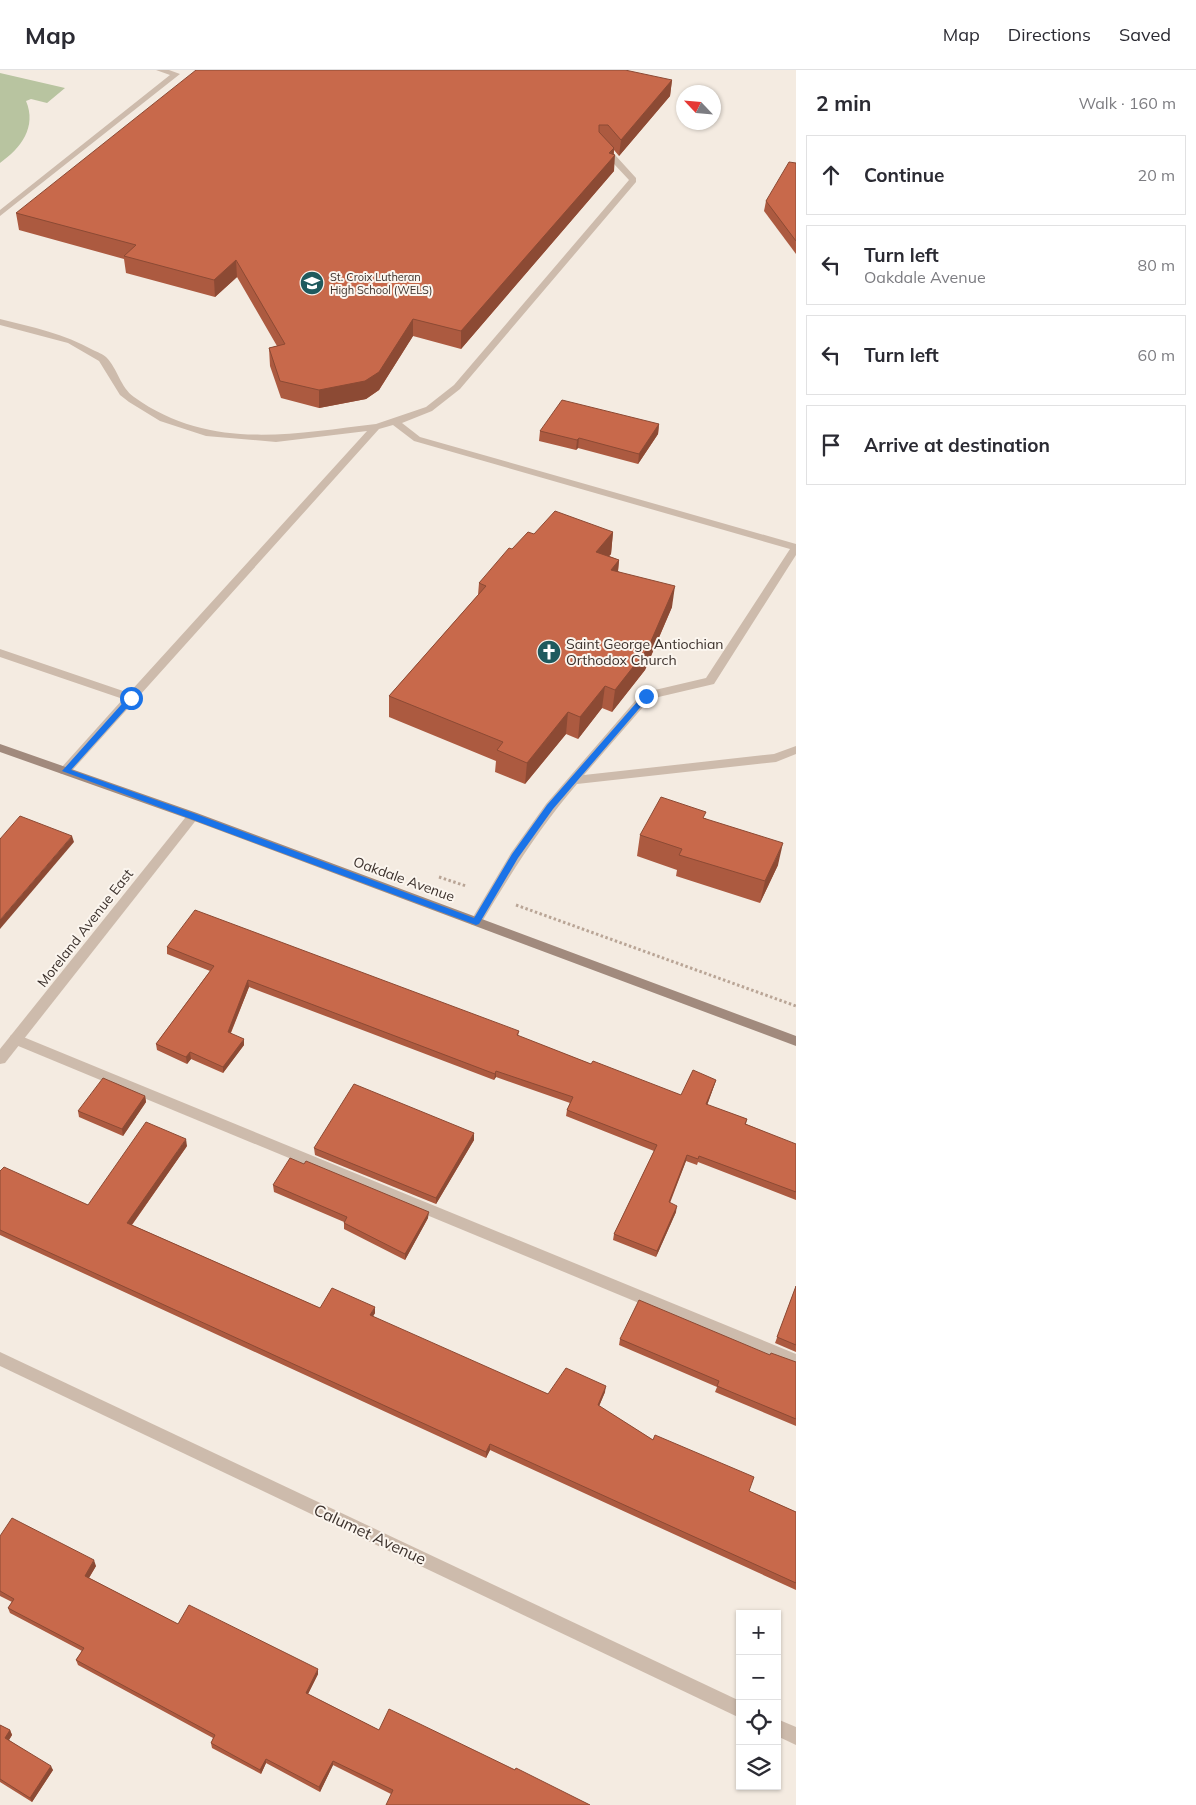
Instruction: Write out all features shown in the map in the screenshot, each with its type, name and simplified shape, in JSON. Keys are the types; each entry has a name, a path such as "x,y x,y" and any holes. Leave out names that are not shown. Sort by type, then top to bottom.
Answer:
{"street":[{"path":"0,214 176,74 160,70"},
{"path":"0,322 71,341 103,359 123,393 132,400 163,419 209,434 276,439 376,427 395,422 429,409 458,388 633,180 602,145"},
{"path":"395,422 417,439 796,547 710,681 646,696 550,807 515,856 476,922"},
{"path":"66,771 376,427"},
{"path":"0,653 131,698"},
{"name":"Oakdale Avenue","path":"0,748 193,816 796,1041"},
{"path":"574,780 776,758 796,750"},
{"name":"Moreland Avenue East","path":"0,1059 193,816"},
{"path":"16,1039 796,1361"},
{"name":"Calumet Avenue","path":"0,1359 736,1708"},
{"path":"781,1729 796,1736"}],"green space":[{"path":"0,73 65,88 47,103 31,99 26,101 30,120 25,136 14,151 0,163"}],"building":[{"path":"196,70 625,70 672,80 621,140 608,125 599,125 599,132 614,148 609,153 615,155 461,331 413,319 379,372 365,381 319,390 280,381 269,348 285,344 236,260 214,280 124,256 136,245 16,213"},
{"path":"789,162 796,163 796,241 766,201"},
{"path":"562,400 659,424 639,454 579,438 577,440 540,431"},
{"name":"Saint George Antiochian Orthodox Church","path":"555,511 613,532 596,552 619,560 611,570 675,586 648,648 615,690 605,686 580,717 568,712 527,763 497,750 503,742 389,696 486,586 479,583 509,548 512,549 528,532 534,534"},
{"path":"661,797 706,812 703,818 783,843 765,881 679,855 682,849 640,835"},
{"path":"20,816 72,836 0,920 0,839"},
{"path":"195,910 519,1031 517,1035 591,1064 593,1061 681,1095 693,1070 716,1080 706,1104 747,1119 745,1124 796,1144 796,1192 699,1156 698,1159 687,1155 669,1202 677,1206 657,1251 614,1234 657,1145 567,1110 573,1097 496,1071 495,1074 248,980 228,1032 244,1039 223,1067 190,1052 186,1057 156,1044 214,966 167,947"},
{"path":"103,1078 145,1096 122,1129 78,1111"},
{"path":"354,1084 474,1133 436,1198 314,1148"},
{"path":"146,1122 186,1139 127,1223 320,1308 332,1288 375,1307 370,1315 548,1394 566,1368 606,1386 598,1405 653,1440 655,1435 754,1477 749,1491 796,1512 796,1583 490,1444 486,1452 0,1230 0,1171 4,1167 88,1205"},
{"path":"290,1158 304,1164 306,1161 429,1212 405,1254 344,1223 347,1217 273,1185"},
{"path":"796,1286 796,1345 777,1337"},
{"path":"639,1300 770,1355 771,1353 796,1362 796,1419 717,1386 719,1381 620,1339"},
{"path":"12,1518 94,1560 85,1576 178,1624 189,1605 318,1669 306,1693 379,1730 389,1709 590,1805 386,1805 393,1790 333,1761 319,1787 266,1759 260,1770 211,1743 215,1735 76,1660 84,1648 8,1608 14,1599 0,1591 0,1536"},
{"path":"0,1725 10,1730 5,1738 51,1766 30,1798 0,1779"}],"place":[{"name":"St. Croix Lutheran High School (WELS)","path":"312,283"},
{"name":"Saint George Antiochian Orthodox Church","path":"549,652"}],"route":[{"path":"131,698 66,771 193,816 476,922 515,856 550,807 646,696"}]}
